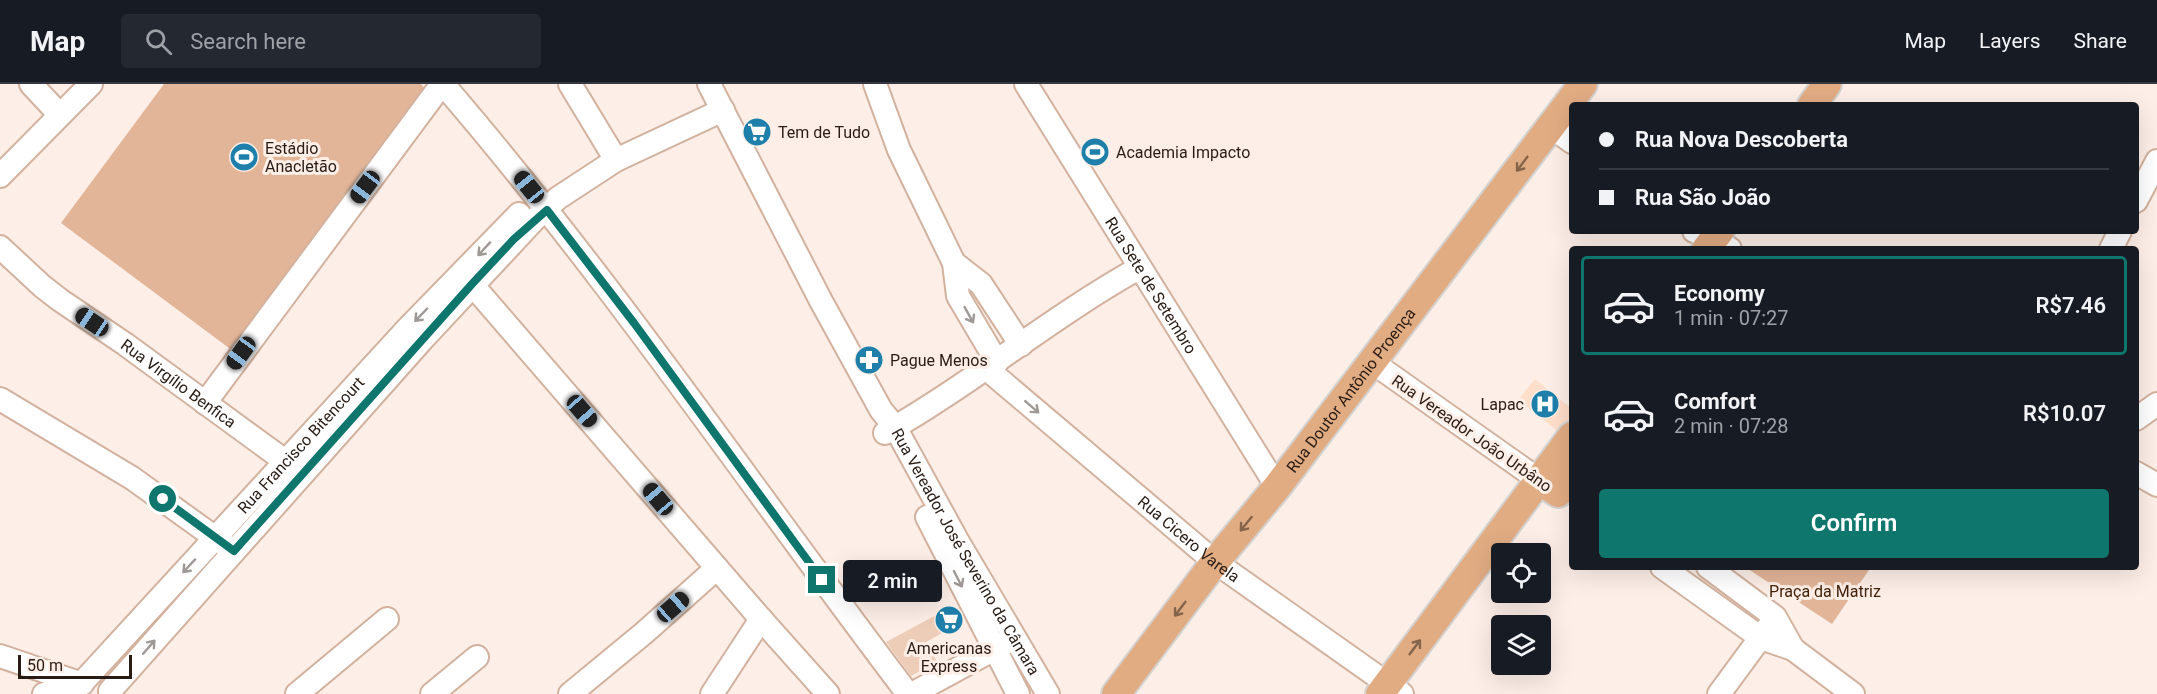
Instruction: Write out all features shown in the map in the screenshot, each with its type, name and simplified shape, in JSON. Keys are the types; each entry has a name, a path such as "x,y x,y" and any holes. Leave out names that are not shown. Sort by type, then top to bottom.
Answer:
{"main road":[{"name":"Rua Doutor Antônio Proença","path":"1575,102 1583,84"},
{"path":"1814,102 1827,84"},
{"name":"Rua Doutor Antônio Proença","path":"1116,694 1215,562 1277,487 1372,362 1561,134 1569,116"},
{"path":"1390,691 1561,481 1569,448"}],"street":[{"path":"31,84 60,116"},
{"path":"0,176 91,84"},
{"path":"205,403 442,84 549,203 783,529 910,694 1004,644"},
{"path":"570,84 616,160"},
{"name":"Rua Vereador José Severino da Câmara","path":"709,84 821,301 1004,644 1018,694"},
{"path":"874,84 899,150 954,263 981,284 1021,345"},
{"name":"Rua Sete de Setembro","path":"1026,84 1277,487"},
{"name":"Rua Francisco Bitencourt","path":"81,684 216,537 293,468 467,279 507,224 524,209 549,203 616,160 723,110"},
{"path":"2139,195 2157,161"},
{"name":"Rua Virgílio Benfica","path":"0,247 51,293 125,344 293,468"},
{"name":"Rua Cicero Varela","path":"954,263 958,296 992,365 1215,562 1390,691"},
{"path":"887,423 992,365 1072,309 1139,268"},
{"path":"467,279 828,694"},
{"name":"Rua Vereador João Urbâno","path":"1372,362 1561,481"},
{"path":"2139,417 2157,404"},
{"path":"3,410 132,478 234,551"},
{"name":"Rua Francisco Bitencourt","path":"116,692 234,551 293,468"},
{"path":"2139,475 2157,485"},
{"path":"570,694 644,633 717,568"},
{"path":"1666,570 1761,638 1793,649 1853,694"},
{"path":"1697,591 1719,571 1746,596 1775,617 1793,649"},
{"path":"1731,616 1746,596"},
{"path":"1719,694 1775,617"},
{"path":"297,694 387,619"},
{"path":"712,694 761,619"},
{"name":"Rua Vereador José Severino da Câmara","path":"1004,644 1048,694"},
{"path":"0,656 81,684 116,692"},
{"path":"432,694 477,657"},
{"path":"44,694 81,684"}],"shaded area":[{"name":"Lapac","path":"1535,379 1569,407 1569,419 1559,432 1518,400"}],"green space":[{"name":"Estádio Anacletão","path":"164,84 421,84 427,91 233,351 61,223"},
{"name":"Praça da Matriz","path":"1750,570 1869,570 1832,624"}],"building":[{"path":"951,607 960,623 926,642 937,662 911,676 886,642"}],"place":[{"name":"Tem de Tudo","path":"757,132"},
{"name":"Academia Impacto","path":"1095,152"},
{"name":"Estádio Anacletão","path":"244,157"},
{"name":"Pague Menos","path":"869,360"},
{"name":"Lapac","path":"1545,404"},
{"name":"Americanas Express","path":"949,620"}],"route":[{"path":"163,499 234,551 472,284 514,239 547,210 634,323 822,580"}]}
